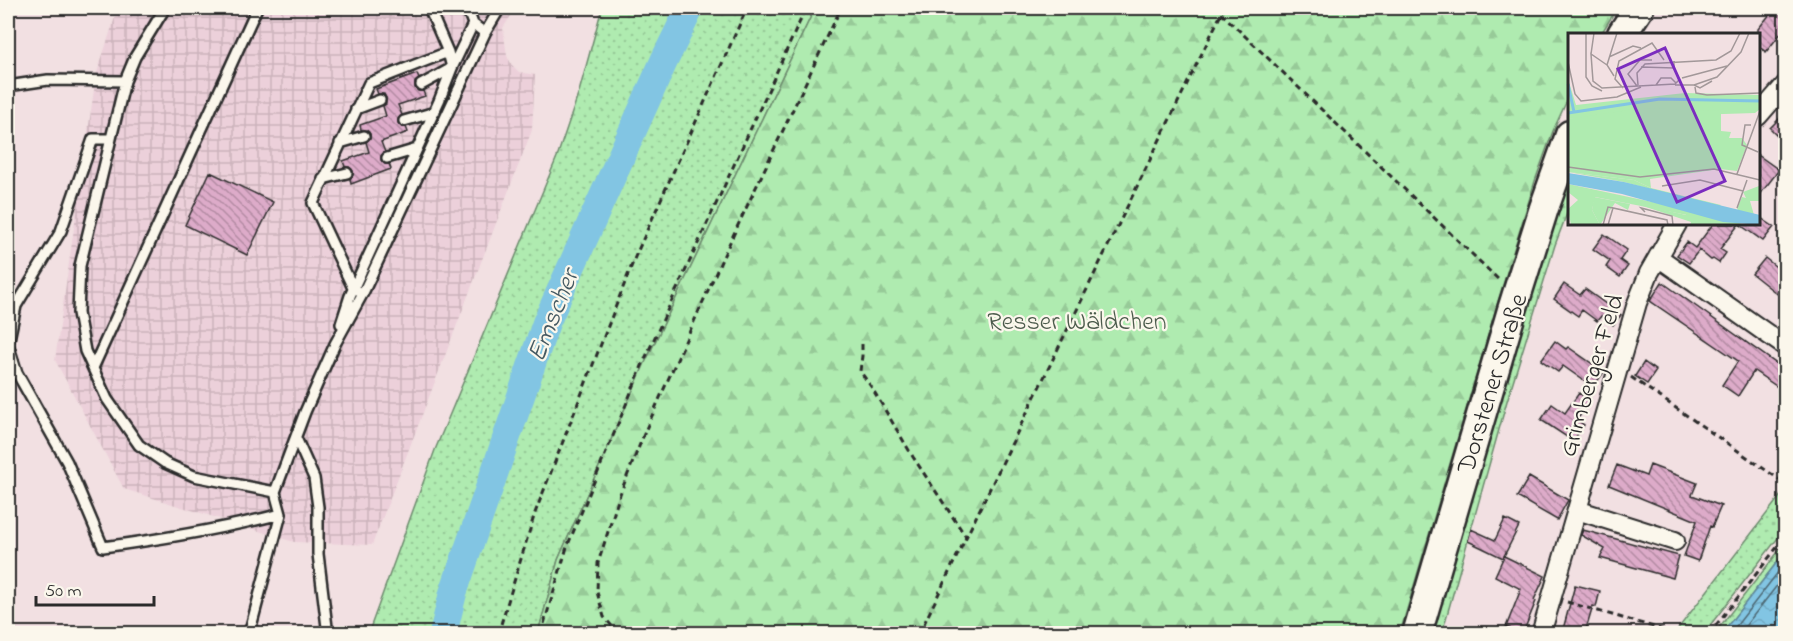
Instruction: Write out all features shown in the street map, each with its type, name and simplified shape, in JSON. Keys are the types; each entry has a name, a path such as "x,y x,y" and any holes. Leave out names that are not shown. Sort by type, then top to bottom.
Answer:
{"main road":[{"path":"1623,33 1639,8"},
{"name":"Dorstener Straße","path":"1417,633 1517,296 1568,138"}],"street":[{"path":"1760,114 1785,84"},
{"name":"Grimberger Feld","path":"1541,633 1642,289 1676,225"},
{"path":"1658,257 1785,347"},
{"path":"1577,510 1675,541"}],"lane":[{"path":"165,8 135,57 126,81 80,266 78,313 85,351 107,399 140,445 165,463 194,476 275,492"},
{"path":"93,368 256,8"},
{"path":"429,8 448,52 452,68"},
{"path":"467,8 472,24 485,33"},
{"path":"249,633 281,514 275,492 305,412 335,344 363,293 485,33 500,8"},
{"path":"335,344 353,288 435,111 472,24"},
{"path":"363,293 353,288 313,202 369,83 448,52"},
{"path":"421,85 452,68"},
{"path":"8,86 48,80 126,81"},
{"path":"356,109 380,100"},
{"path":"404,121 435,111"},
{"path":"340,144 364,136"},
{"path":"111,139 93,139 61,231 16,306 8,344 17,373 67,462 103,547 158,540 281,514"},
{"path":"387,158 417,149"},
{"path":"323,179 347,173"},
{"path":"296,438 314,478 318,507 318,554 326,633"}],"path":[{"path":"498,633 535,513 635,256 747,8"},
{"path":"541,633 567,547 644,361 806,8"},
{"path":"619,633 604,617 597,592 598,563 620,494 646,429 722,259 841,8"},
{"path":"919,633 1224,8"},
{"path":"1221,14 1517,296"},
{"path":"862,344 860,371 966,537"},
{"path":"1618,367 1785,484"},
{"path":"1709,633 1785,536"},
{"path":"1551,597 1678,633"}],"shaded area":[{"path":"118,8 516,8 503,28 507,56 512,65 519,72 535,75 532,130 372,545 294,542 124,489 55,360 96,76"}],"green space":[{"path":"602,8 815,8 645,363 558,560 538,633 368,634 435,450 557,157 579,92"},
{"name":"Resser Wäldchen","path":"815,8 1617,8 1602,33 1568,33 1568,98 1535,181 1400,633 538,633 558,560 645,363"},
{"path":"1568,165 1568,211 1555,245 1507,401 1442,633 1428,634"},
{"path":"1785,490 1785,529 1704,633 1677,630"},
{"path":"1785,543 1785,552 1722,633 1714,634"}],"water":[{"path":"1785,552 1785,633 1722,633"}],"building":[{"path":"1775,8 1785,11 1785,28 1766,52 1760,48 1758,29"},
{"path":"417,74 419,79 415,82 415,88 423,91 425,96 398,105 402,115 398,123 406,127 408,132 381,142 385,152 381,160 389,164 391,169 351,184 353,171 345,167 343,161 369,152 366,142 370,134 366,130 361,130 360,125 386,116 383,106 386,104 386,98 384,94 378,94 376,89"},
{"path":"1785,113 1785,143 1770,128"},
{"path":"1760,156 1779,170 1760,194"},
{"path":"210,172 273,202 247,255 185,225"},
{"path":"1760,217 1774,227 1763,241 1740,225 1760,225"},
{"path":"1712,225 1738,225 1720,249 1726,253 1719,263 1711,260 1699,250 1689,263 1677,255 1687,242 1695,248"},
{"path":"1604,234 1627,250 1620,260 1628,266 1620,277 1606,267 1610,261 1593,249"},
{"path":"1765,258 1785,274 1785,300 1752,274"},
{"path":"1662,282 1785,370 1785,392 1754,371 1738,396 1722,385 1738,361 1650,301"},
{"path":"1564,284 1580,295 1585,289 1621,315 1613,325 1601,316 1597,321 1582,310 1578,316 1554,299"},
{"path":"1555,341 1566,349 1568,347 1604,372 1593,387 1563,366 1558,372 1541,360"},
{"path":"1644,362 1656,371 1647,384 1635,376"},
{"path":"1579,393 1590,401 1577,420 1584,425 1573,441 1541,420 1552,404 1565,413"},
{"path":"1617,465 1646,476 1650,465 1697,483 1692,495 1721,506 1712,527 1710,526 1698,561 1684,556 1697,521 1609,485"},
{"path":"1529,477 1568,500 1557,520 1517,497"},
{"path":"1505,519 1519,526 1503,558 1468,541 1471,529 1495,540"},
{"path":"1583,530 1679,556 1673,578 1600,558 1605,549 1581,535"},
{"path":"1504,556 1545,576 1523,633 1506,627 1521,589 1495,576"},
{"path":"1575,585 1600,591 1596,607 1593,606 1585,633 1562,633"}],"waterway":[{"name":"Emscher","path":"443,634 453,593 546,323 690,8"}]}
